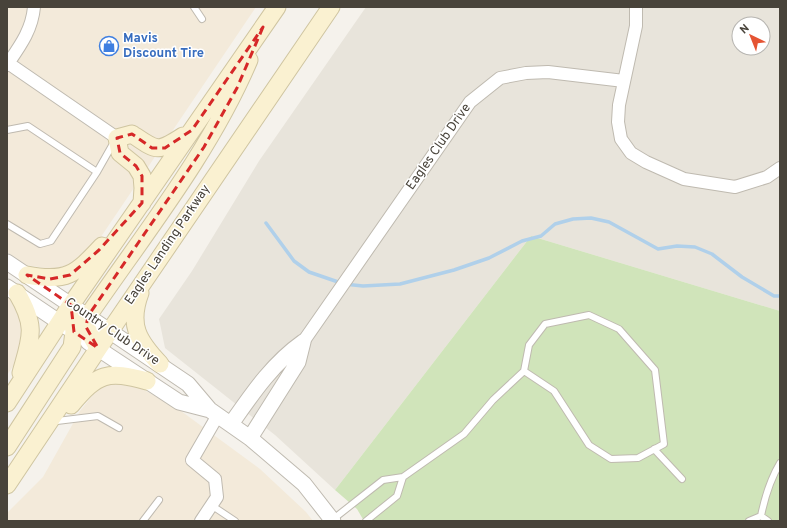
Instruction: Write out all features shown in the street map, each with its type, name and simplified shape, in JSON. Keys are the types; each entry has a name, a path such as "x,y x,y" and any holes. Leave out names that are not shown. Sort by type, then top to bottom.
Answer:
{"main road":[{"path":"7,403 71,305 277,7"},
{"name":"Eagles Landing Parkway","path":"7,485 110,330 331,7"},
{"path":"98,348 86,327 88,316 204,147 237,88 263,27"},
{"path":"27,275 50,280 70,275 80,268 142,203 142,176 136,166 120,154 117,138 132,134 152,148 165,148 192,130"},
{"path":"147,276 134,315 137,332 145,348 160,364"},
{"path":"12,290 25,307 32,331 16,388"},
{"path":"7,447 60,368 72,346 74,332 71,305"},
{"path":"25,458 84,389 92,382 104,377 122,374 147,381"}],"street":[{"path":"34,7 32,21 26,37 8,64 117,138"},
{"path":"636,7 636,26 619,105 618,122 621,139 632,153 646,162 684,179 735,187 767,177 780,168"},
{"name":"Eagles Club Drive","path":"303,342 470,102 500,78 526,73 548,72 624,81"},
{"name":"Country Club Drive","path":"7,262 188,384 214,412 250,438 304,484 333,521"},
{"name":"Country Club Drive","path":"12,290 178,402 214,412"},
{"path":"231,424 261,382 285,355 303,342"},
{"path":"250,438 298,362 303,342"},
{"path":"200,521 217,497 215,479 192,460 214,412"}],"lane":[{"path":"194,7 202,19"},
{"path":"7,130 28,126 97,172"},
{"path":"7,224 40,244 51,241 97,172 117,138"},
{"path":"333,521 383,480 403,477 464,434 493,400 524,371 529,345 545,324 589,315 619,329 655,370 664,444 638,458 611,459 589,445 554,391 524,371"},
{"path":"57,421 98,416 119,428"},
{"path":"654,449 682,479"},
{"path":"761,516 766,491 780,463"},
{"path":"366,521 397,496 403,477"},
{"path":"144,521 159,500"},
{"path":"211,505 232,520"},
{"path":"749,521 761,516"},
{"path":"761,516 768,521"}],"highlighted area":[{"path":"263,27 237,88 204,147 88,316 86,327 98,348 74,332 71,305 27,275 50,279 70,275 99,250 142,203 142,176 136,166 120,153 117,138 132,134 152,148 165,148 192,130"}],"shaded area":[{"path":"7,7 256,7 88,256 64,271 26,265 7,252"},
{"path":"366,7 780,7 780,311 531,236 335,490 275,435 165,348 159,319 192,271 259,161"},
{"path":"7,297 19,304 29,343 7,375"},
{"path":"125,379 181,411 260,469 306,512 313,521 7,521 7,513 43,477 80,411 100,386"}],"green space":[{"path":"531,236 780,311 780,521 364,521 357,509 335,490"}],"waterway":[{"path":"266,223 294,261 309,272 344,284 363,286 400,284 454,270 489,258 522,241 541,236 555,224 573,219 591,218 609,222 658,249 677,246 695,247 712,254 742,277 774,296 780,296"}],"place":[{"name":"Mavis Discount Tire","path":"109,46"}]}
